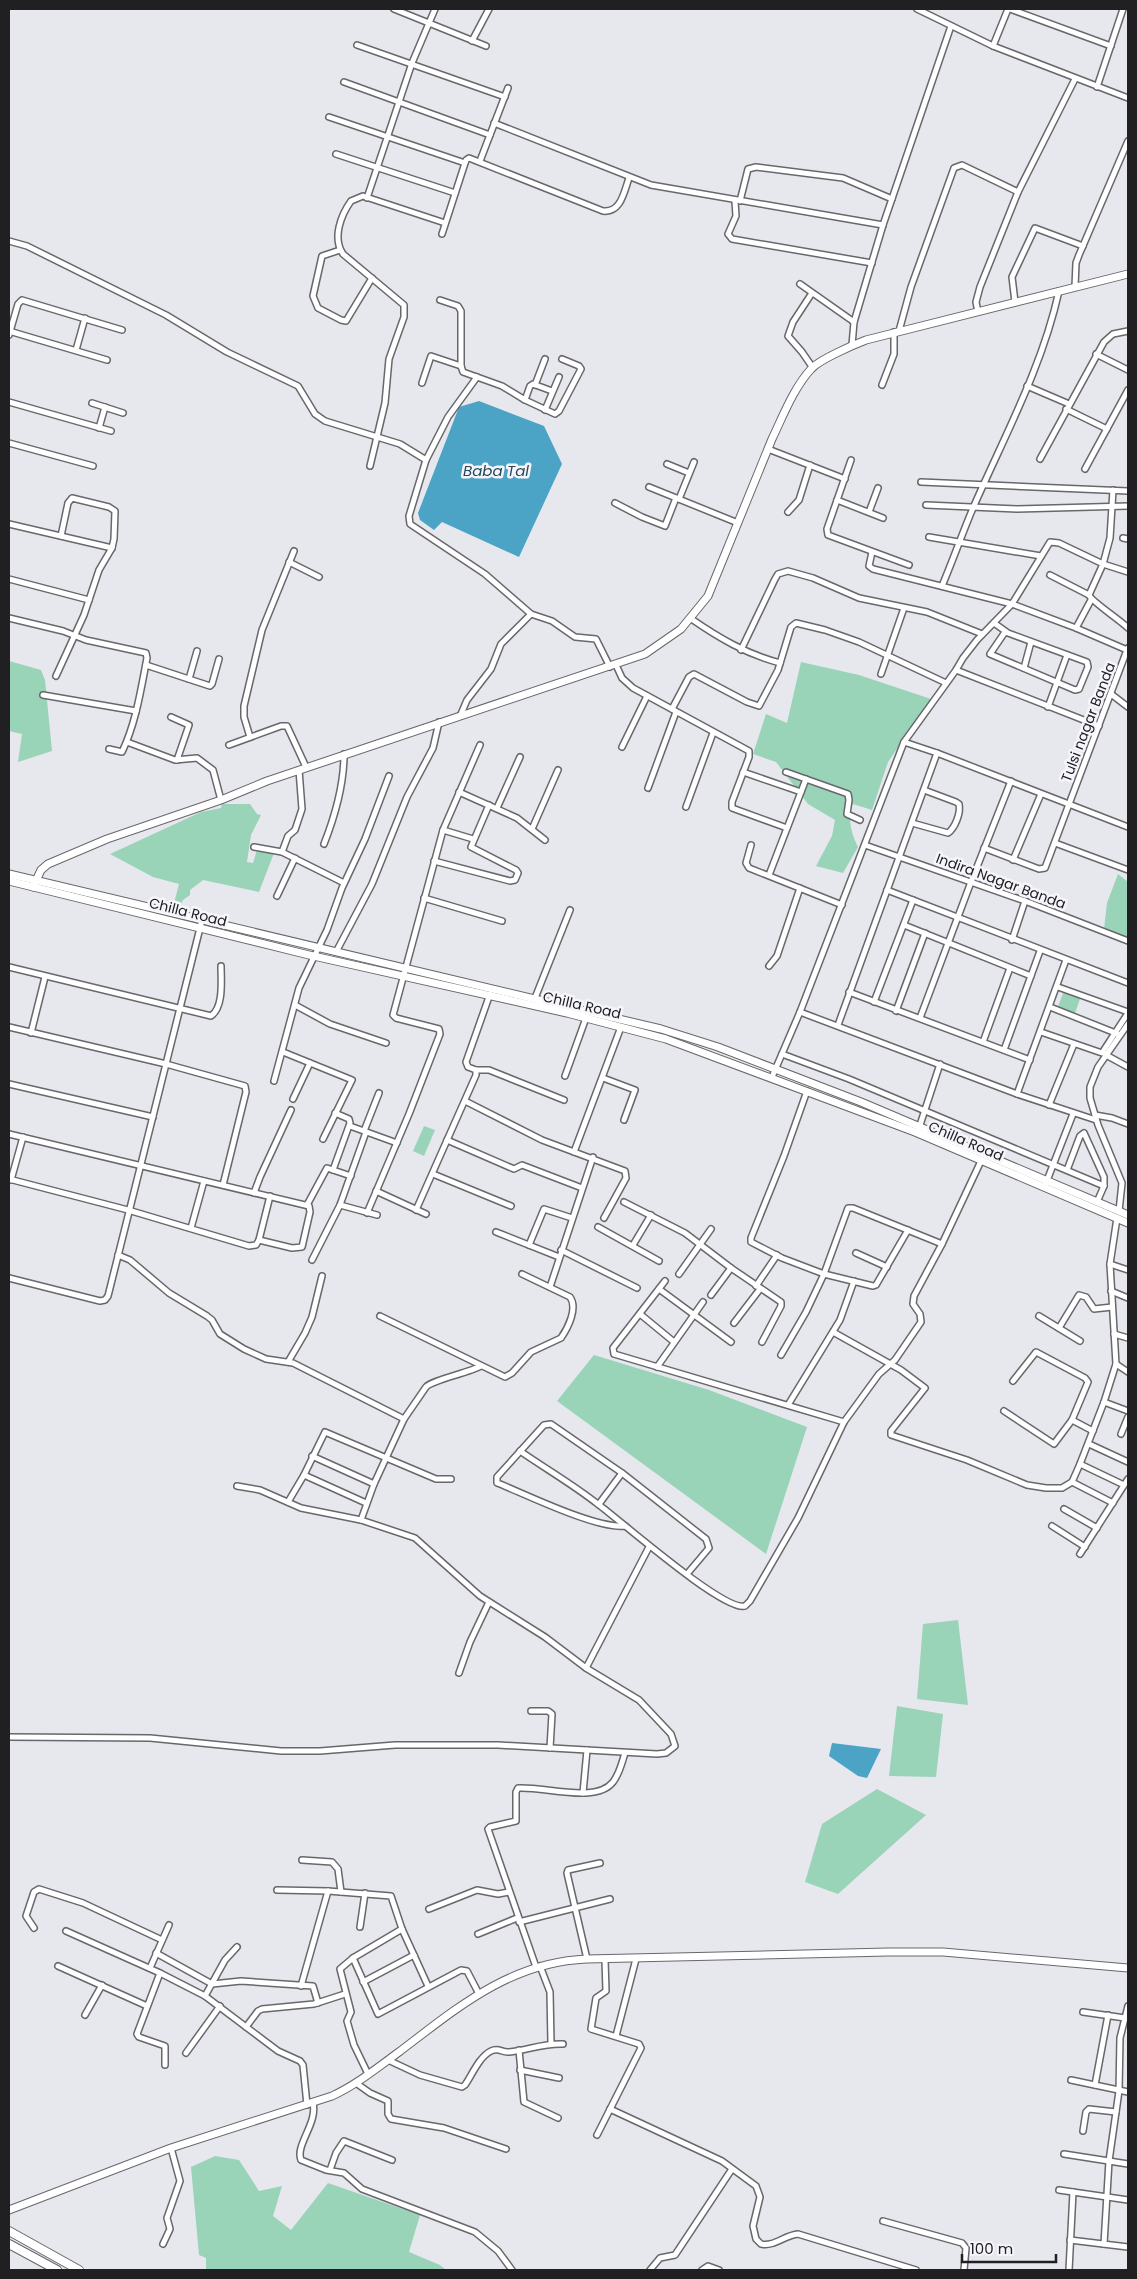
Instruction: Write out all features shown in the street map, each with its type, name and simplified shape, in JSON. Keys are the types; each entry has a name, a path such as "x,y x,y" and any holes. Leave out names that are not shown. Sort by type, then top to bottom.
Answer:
{"main road":[{"path":"9,874 35,884 41,870 68,855 344,754 645,654 682,629 708,596 783,415 813,368 852,345 1128,274"},
{"name":"Chilla Road","path":"9,881 35,884 201,924 313,956 586,1018 610,1020 621,1027 666,1039 919,1130 964,1149 981,1161 1043,1188 1118,1215 1128,1223"},
{"path":"201,924 318,948 535,998 610,1020 704,1042 776,1069 919,1130"},
{"path":"964,1149 1047,1180 1097,1202 1118,1215 1128,1215"},
{"path":"9,2210 171,2148 310,2104 356,2083 479,1994 502,1981 538,1966 567,1960 868,1952 943,1952 1128,1968"},
{"path":"9,2231 79,2270"},
{"path":"9,2244 57,2270"}],"street":[{"path":"394,9 486,46"},
{"path":"367,198 412,63 435,9"},
{"path":"472,41 489,9"},
{"path":"917,9 993,46 1128,98"},
{"path":"993,46 1009,9 1111,46"},
{"path":"1097,87 1123,9"},
{"path":"852,345 854,322 872,263 951,26"},
{"path":"357,45 505,97"},
{"path":"978,312 976,302 980,287 1018,192 1075,79"},
{"path":"344,82 490,135"},
{"path":"480,161 508,88"},
{"path":"329,117 465,163"},
{"path":"494,123 629,178 651,185 884,225"},
{"path":"1075,287 1076,263 1128,141"},
{"path":"336,154 455,193"},
{"path":"442,234 465,163 469,158 609,212 617,207 629,178"},
{"path":"882,385 894,354 897,332 910,287 954,168 962,165 1018,192"},
{"path":"872,263 732,239 728,234 736,216 738,201 748,170 756,167 843,178 892,200"},
{"path":"370,466 384,403 389,359 404,310 401,300 340,250 338,232 346,209 351,201 358,197 367,198 446,223"},
{"path":"1015,302 1012,277 1035,228 1083,246"},
{"path":"9,241 27,246 146,304 227,352 298,386 315,414 325,421 410,448 426,460"},
{"path":"340,250 325,253 320,260 313,296 318,308 346,321 372,278"},
{"path":"800,284 854,322"},
{"path":"942,586 974,507 1028,386 1052,322 1059,292"},
{"path":"812,293 793,322 788,336 813,368"},
{"path":"107,360 9,332 18,304 22,300 122,330"},
{"path":"440,300 458,306 461,311 461,366 463,372 502,386 524,400 555,414 559,411 581,369 579,366 562,359"},
{"path":"76,350 85,318"},
{"path":"1040,459 1106,338 1128,331"},
{"path":"1096,354 1128,370"},
{"path":"422,383 431,356 461,366"},
{"path":"535,385 545,359"},
{"path":"477,377 448,417 426,460 409,516 410,524 485,574 531,614 552,621 575,638 596,639 626,684 749,751 732,802 732,808 787,828"},
{"path":"545,410 559,377"},
{"path":"524,400 530,386 535,385 552,391"},
{"path":"1028,386 1068,406 1106,430"},
{"path":"1085,469 1128,390"},
{"path":"9,402 111,431"},
{"path":"92,403 123,414"},
{"path":"99,428 105,407"},
{"path":"9,443 93,466"},
{"path":"768,449 844,479"},
{"path":"852,460 827,530 828,536 909,565"},
{"path":"615,503 665,526 694,462"},
{"path":"667,464 690,473"},
{"path":"788,512 799,500 810,465"},
{"path":"921,482 1128,491"},
{"path":"650,487 738,523"},
{"path":"869,512 878,488"},
{"path":"1076,628 1103,564 1112,530 1113,490"},
{"path":"56,676 90,600 99,570 112,548 115,523 113,509 76,499 70,500 61,536"},
{"path":"837,500 883,518"},
{"path":"926,505 1035,509 1128,506"},
{"path":"9,524 112,548"},
{"path":"929,537 1041,556"},
{"path":"772,1077 800,1012 904,742 963,658 982,634 1012,604 1050,542 1054,542 1103,564 1128,572"},
{"path":"250,737 244,717 244,706 262,630 294,551"},
{"path":"872,552 869,566 873,569 1012,604 1128,650"},
{"path":"289,562 319,577"},
{"path":"741,650 775,578 783,572 813,578 860,598 944,618 982,634"},
{"path":"1050,575 1090,597 1112,613 1128,628"},
{"path":"9,579 90,600"},
{"path":"881,674 904,608"},
{"path":"462,714 467,700 491,669 501,644 531,614"},
{"path":"9,618 74,635 86,640 143,651 147,655 136,711 127,742 122,752 109,749"},
{"path":"690,618 714,635 741,650 780,663"},
{"path":"648,788 674,711 689,677 694,674 747,702 759,706 780,663 791,627 796,623 825,630 887,656 946,684"},
{"path":"994,623 1005,632 1087,662 1088,667 1079,689 1075,690 990,654 1005,632"},
{"path":"1024,668 1031,642"},
{"name":"Tulsi nagar Banda","path":"1014,860 1043,869 1055,843 1128,650"},
{"path":"189,679 197,651"},
{"path":"1048,707 1067,656"},
{"path":"146,665 206,685 212,684 219,659"},
{"path":"956,670 1099,726"},
{"path":"1112,694 1128,707"},
{"path":"43,695 136,711"},
{"path":"622,747 647,696"},
{"path":"171,717 189,725 177,760"},
{"path":"336,952 372,884 407,797 433,748 438,722"},
{"path":"229,745 281,726 287,726 302,769 302,809 295,830 288,836 282,852"},
{"path":"686,807 713,733"},
{"path":"127,742 177,760 193,757 209,766 215,774 221,800"},
{"path":"904,742 1128,827"},
{"path":"367,1213 397,1144 440,1031 436,1028 394,1017 405,968 443,830 480,745"},
{"path":"838,1025 937,753"},
{"path":"324,844 336,809 344,754"},
{"path":"497,808 520,757"},
{"path":"532,829 558,770"},
{"path":"743,772 801,792"},
{"path":"786,772 848,794 849,800 846,814 860,820"},
{"path":"274,1082 299,988 327,930 344,883 365,839 389,776"},
{"path":"769,875 806,779"},
{"path":"920,1018 1011,781"},
{"path":"912,823 948,833 952,829 960,810 959,804 956,802 924,790"},
{"path":"459,792 517,818 545,840"},
{"path":"984,848 1014,860 1041,794"},
{"path":"434,861 510,881 515,880 518,873 516,870 472,849 470,844 489,805"},
{"path":"443,830 473,839"},
{"path":"1055,843 1128,870"},
{"path":"751,845 746,866 842,905"},
{"name":"Indira Nagar Banda","path":"865,845 1025,901 1128,941"},
{"path":"254,847 282,852 344,883"},
{"path":"277,896 295,858"},
{"path":"769,966 776,956 800,888"},
{"path":"887,890 1040,951 1128,983"},
{"path":"424,898 502,921"},
{"path":"874,1002 913,900"},
{"path":"1012,940 1025,901"},
{"path":"535,998 570,910"},
{"path":"9,1278 105,1300 108,1296 201,924"},
{"path":"904,925 1031,976"},
{"path":"896,1011 925,934"},
{"path":"1004,1050 1040,951"},
{"path":"1018,1094 1058,987 1066,960"},
{"path":"9,967 207,1015 214,1014 216,1011 221,990 221,966"},
{"path":"983,1042 1010,968"},
{"path":"31,1032 45,977"},
{"path":"833,1332 901,1370 925,1388 891,1431 891,1435 967,1460 1027,1484 1046,1488 1062,1488 1072,1482 1089,1444 1116,1364 1110,1264 1122,1183 1095,1118 1090,1087 1093,1076 1128,1013 1058,987"},
{"path":"492,988 466,1062 468,1066 476,1070 489,1070 564,1100"},
{"path":"850,992 896,1011 920,1018 1030,1060"},
{"path":"295,1005 330,1024 386,1043"},
{"path":"1050,1008 1118,1034"},
{"path":"800,1012 1073,1114 1095,1118 1112,1118 1128,1124"},
{"path":"565,1076 586,1018"},
{"path":"1041,1032 1102,1052 1128,1024"},
{"path":"9,1027 166,1064 241,1084 246,1089 223,1185"},
{"path":"574,1152 621,1027"},
{"path":"1049,1105 1074,1044"},
{"path":"283,1052 352,1080 323,1139"},
{"path":"782,1054 849,1079 1104,1186"},
{"path":"1106,1055 1128,1067"},
{"path":"293,1099 310,1063"},
{"path":"919,1130 940,1064"},
{"path":"416,1210 476,1075 476,1070"},
{"path":"603,1078 635,1090 624,1120"},
{"path":"9,1084 153,1117"},
{"path":"807,1091 784,1156 750,1241 777,1255 824,1274 873,1286 876,1285 908,1230"},
{"path":"312,1260 340,1205 379,1093"},
{"path":"464,1101 542,1140 593,1157 627,1173 604,1218"},
{"path":"254,1193 291,1110"},
{"path":"333,1170 350,1126 348,1119 335,1113"},
{"path":"1043,1188 1073,1114"},
{"path":"350,1126 397,1144"},
{"path":"1067,1170 1080,1136 1084,1133 1104,1178 1104,1186 1097,1202"},
{"path":"9,1134 307,1205"},
{"path":"23,1137 10,1180 128,1210 249,1246 256,1245 270,1196"},
{"path":"447,1140 514,1169 522,1165 582,1188"},
{"path":"550,1288 593,1157"},
{"path":"520,1451 599,1504 649,1547 687,1574 734,1606 745,1606 750,1601 798,1518 844,1422 880,1374 895,1360 921,1322 920,1314 913,1304 914,1296 942,1244 981,1161"},
{"path":"307,1205 325,1170 328,1168 351,1176"},
{"path":"433,1174 510,1206"},
{"path":"191,1228 204,1181"},
{"path":"376,1190 426,1214"},
{"path":"624,1202 680,1230 781,1304 762,1342"},
{"path":"258,1240 292,1248 302,1247 310,1212 307,1205"},
{"path":"340,1205 377,1216"},
{"path":"781,1355 806,1312 824,1274 848,1208 853,1208 942,1244"},
{"path":"529,1245 544,1209 572,1218"},
{"path":"634,1245 651,1215"},
{"path":"598,1227 634,1245 658,1260"},
{"path":"679,1274 711,1229"},
{"path":"496,1232 560,1257"},
{"path":"561,1250 638,1288"},
{"path":"856,1253 886,1267"},
{"path":"118,1255 130,1260 169,1292 207,1316 212,1320 220,1334 244,1349 266,1359 288,1362 404,1419"},
{"path":"734,1323 758,1288 777,1255"},
{"path":"1110,1264 1128,1270"},
{"path":"711,1294 731,1268"},
{"path":"380,1316 500,1376 508,1376 531,1352 561,1338 569,1322 573,1303 570,1297 522,1274"},
{"path":"288,1362 305,1334 312,1317 322,1276"},
{"path":"788,1405 806,1372 840,1320 854,1281"},
{"path":"665,1282 612,1348 612,1352 844,1422"},
{"path":"659,1289 731,1342"},
{"path":"1111,1291 1128,1298"},
{"path":"1059,1328 1079,1295 1086,1297 1094,1309 1112,1307"},
{"path":"657,1367 703,1302"},
{"path":"640,1314 674,1342"},
{"path":"1039,1316 1080,1341"},
{"path":"1114,1334 1128,1338"},
{"path":"1004,1411 1054,1444 1072,1420 1088,1384 1086,1378 1036,1352 1013,1381"},
{"path":"1116,1364 1128,1372"},
{"path":"361,1520 374,1484 404,1419 430,1383 457,1376 481,1366"},
{"path":"1104,1402 1128,1411"},
{"path":"1121,1434 1128,1417"},
{"path":"1072,1420 1093,1432"},
{"path":"625,1526 605,1525 497,1483 497,1477 544,1425 551,1424 622,1473 708,1542 709,1548 687,1574"},
{"path":"288,1502 304,1475 325,1432 436,1479 451,1479"},
{"path":"1089,1444 1128,1462"},
{"path":"312,1456 374,1484"},
{"path":"1080,1464 1124,1485"},
{"path":"599,1504 622,1473"},
{"path":"304,1475 366,1503"},
{"path":"1080,1554 1128,1479"},
{"path":"1072,1482 1113,1503"},
{"path":"9,1737 150,1738 281,1751 320,1751 395,1745 511,1745 625,1753 666,1753 675,1746 675,1741 671,1734 639,1700 586,1668 543,1636 489,1602 470,1588 415,1538 361,1520 301,1508 260,1490 237,1486"},
{"path":"1064,1509 1097,1528"},
{"path":"1052,1526 1085,1547"},
{"path":"586,1668 649,1547"},
{"path":"459,1673 470,1642 489,1602"},
{"path":"531,1711 548,1711 552,1714 550,1748"},
{"path":"583,1793 587,1750"},
{"path":"551,2043 550,1992 518,1920 488,1829 516,1821 517,1790 521,1788 583,1793 598,1792 613,1782 625,1753"},
{"path":"302,1860 332,1862 338,1869 341,1892"},
{"path":"586,1960 567,1876 568,1870 600,1863"},
{"path":"34,1928 26,1916 34,1892 39,1889 83,1903 162,1940"},
{"path":"276,1890 328,1890 391,1896 402,1929 428,1986"},
{"path":"301,1986 328,1890"},
{"path":"429,1910 477,1890 498,1894 509,1892"},
{"path":"360,1927 365,1893"},
{"path":"478,1934 518,1920 610,1899"},
{"path":"150,1968 169,1925"},
{"path":"368,2074 352,2039 347,2021 351,2012 340,1968 353,1958 402,1929"},
{"path":"66,1931 150,1968 205,1996 278,2051 302,2062 314,2118 299,2156 301,2160 344,2173 362,2189 475,2232 498,2251 512,2270"},
{"path":"205,1996 225,1960 237,1946"},
{"path":"156,1953 212,1984 241,1981 314,1987 318,2003"},
{"path":"363,1982 414,1955"},
{"path":"353,1958 376,2012 380,2014 428,1986 461,1970 465,1970 479,1994"},
{"path":"616,2036 636,1959"},
{"path":"597,2135 641,2048 639,2044 591,2028 596,1998 606,1991 604,1960"},
{"path":"58,1966 148,2006"},
{"path":"160,1973 137,2034 139,2037 165,2046 165,2065"},
{"path":"85,2015 102,1985"},
{"path":"246,2027 258,2011 262,2009 318,2003 345,1994"},
{"path":"186,2052 220,2006"},
{"path":"1104,2244 1109,2161 1119,2090 1120,2045 1128,2006"},
{"path":"1083,2012 1125,2018"},
{"path":"1095,2085 1108,2016"},
{"path":"388,2060 420,2075 462,2087 466,2085 490,2051 497,2049 507,2053 551,2043 563,2044"},
{"path":"519,2050 524,2102 558,2118"},
{"path":"520,2070 559,2078"},
{"path":"1071,2080 1128,2092"},
{"path":"356,2083 370,2093 388,2101 388,2114 391,2119 444,2128 506,2149"},
{"path":"1083,2131 1086,2112 1089,2109 1116,2112"},
{"path":"610,2110 722,2162 759,2191 759,2205 753,2226 756,2239 760,2244 771,2244 792,2234 798,2234 916,2270"},
{"path":"330,2170 336,2152 344,2141 392,2160"},
{"path":"163,2244 170,2229 168,2218 180,2181 171,2148"},
{"path":"1064,2154 1128,2164"},
{"path":"650,2270 660,2258 675,2255 732,2169"},
{"path":"1059,2190 1128,2200"},
{"path":"1069,2270 1073,2192"},
{"path":"883,2221 962,2243 966,2248 964,2270"},
{"path":"1070,2240 1128,2247"},
{"path":"702,2270 708,2266 719,2270"}],"green space":[{"path":"9,661 41,670 45,680 52,751 18,762 22,734 9,731"},
{"path":"801,662 859,675 931,699 888,762 872,810 853,804 850,815 851,826 858,847 843,873 816,866 832,836 835,820 808,804 776,762 753,754 766,714 787,723"},
{"path":"222,804 250,804 257,814 261,815 251,835 247,862 253,863 257,850 274,853 259,892 203,880 190,890 190,895 183,900 180,906 173,907 179,884 153,877 110,854 201,812 221,808"},
{"path":"1118,874 1128,882 1128,938 1104,929 1107,903"},
{"path":"1064,991 1081,996 1074,1016 1057,1009"},
{"path":"424,1126 435,1130 424,1156 413,1151"},
{"path":"594,1355 709,1390 807,1427 766,1554 557,1401"},
{"path":"958,1620 968,1705 917,1699 923,1624"},
{"path":"897,1706 943,1714 936,1777 889,1776"},
{"path":"877,1789 926,1815 838,1894 805,1882 822,1824"},
{"path":"215,2156 239,2160 259,2191 282,2186 273,2216 291,2230 328,2183 420,2215 409,2252 440,2265 446,2270 206,2270 206,2258 199,2255 191,2167"}],"water":[{"name":"Baba Tal","path":"479,401 544,426 562,464 519,557 442,522 434,530 420,520 418,513 459,407"},
{"path":"832,1743 881,1749 867,1778 858,1776 829,1756"}]}
